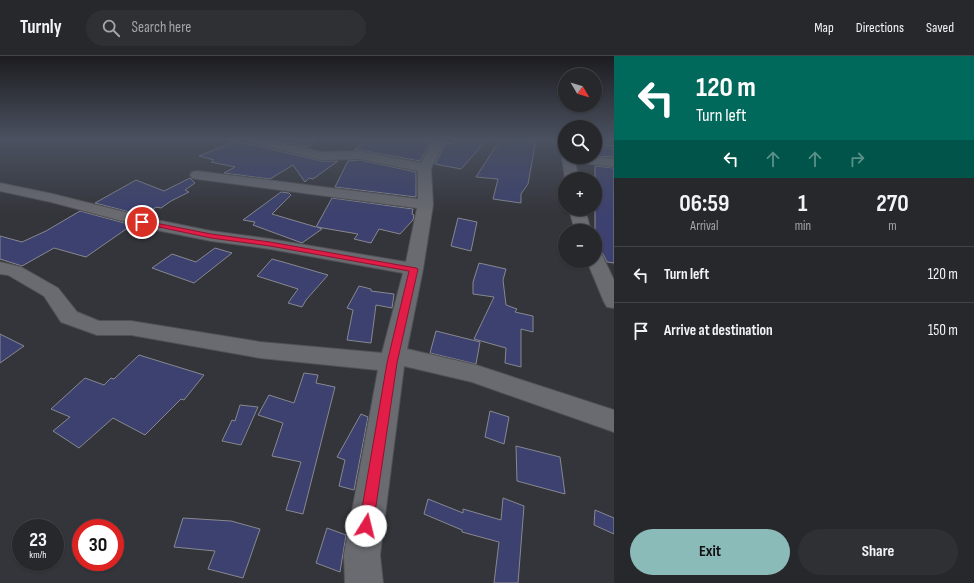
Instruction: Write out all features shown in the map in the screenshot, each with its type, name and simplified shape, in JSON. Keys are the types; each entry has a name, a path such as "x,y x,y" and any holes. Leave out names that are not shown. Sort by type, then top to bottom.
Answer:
{"street":[{"path":"408,165 425,168"},
{"path":"364,583 362,555 393,359 414,269 425,205 425,168 427,165"},
{"path":"197,175 425,205"},
{"path":"0,187 53,198 156,225 211,236 270,244 414,269"},
{"path":"0,268 14,271 51,292 69,317 97,328 131,328 260,350 393,359 476,374 614,420"},
{"path":"599,268 614,302"}],"building":[{"path":"223,165 333,165 313,179 309,178 305,182 293,165 270,179 224,173 235,167"},
{"path":"346,165 381,165 416,172 416,197 335,187"},
{"path":"438,165 465,165 461,169"},
{"path":"484,165 532,165 528,184 521,194 521,203 493,199 498,179 476,177"},
{"path":"595,166 614,168 614,263 607,262 602,254 602,224 595,224 595,216 602,216 602,172 595,172"},
{"path":"190,178 195,183 185,190 189,192 161,208 156,207 145,216 95,203 136,180 164,191"},
{"path":"281,192 289,193 291,195 272,214 316,227 332,198 413,209 412,214 414,215 413,220 400,234 379,229 371,243 354,239 358,234 317,227 322,229 302,243 253,225 255,222 243,220"},
{"path":"80,211 132,225 86,257 54,248 22,266 0,259 0,236 22,242 46,231"},
{"path":"458,218 477,222 471,251 451,246"},
{"path":"215,248 232,253 194,283 152,268 172,254 196,262"},
{"path":"272,259 328,275 306,300 302,307 288,303 298,289 257,276"},
{"path":"479,263 506,269 503,280 506,305 517,309 515,312 533,316 533,332 521,329 521,367 505,363 506,348 474,339 494,297 473,294 473,282"},
{"path":"359,286 371,289 371,291 394,294 392,308 376,305 371,343 347,340 353,310 347,308"},
{"path":"436,331 480,342 476,364 430,353"},
{"path":"0,334 24,346 0,363"},
{"path":"139,355 204,375 184,400 181,399 145,435 113,418 79,448 53,431 70,417 51,409 85,378 104,385 111,378 114,379"},
{"path":"304,373 318,375 316,383 335,387 303,514 286,510 301,462 272,456 283,423 258,415 269,395 294,403"},
{"path":"240,405 258,407 241,445 222,441 232,420 235,421"},
{"path":"490,411 509,417 504,444 485,437"},
{"path":"361,414 368,417 354,490 339,486 345,460 337,457"},
{"path":"516,446 560,457 565,494 517,481"},
{"path":"503,498 524,506 518,583 494,583 499,542 462,532 462,530 424,514 428,499 463,513 463,509 501,520"},
{"path":"595,510 614,518 614,534 594,525"},
{"path":"183,518 231,521 260,529 243,578 208,569 215,551 174,547"},
{"path":"327,528 346,535 340,572 316,563"}],"route":[{"path":"142,222 211,236 270,244 414,269 392,363 366,526"}]}
